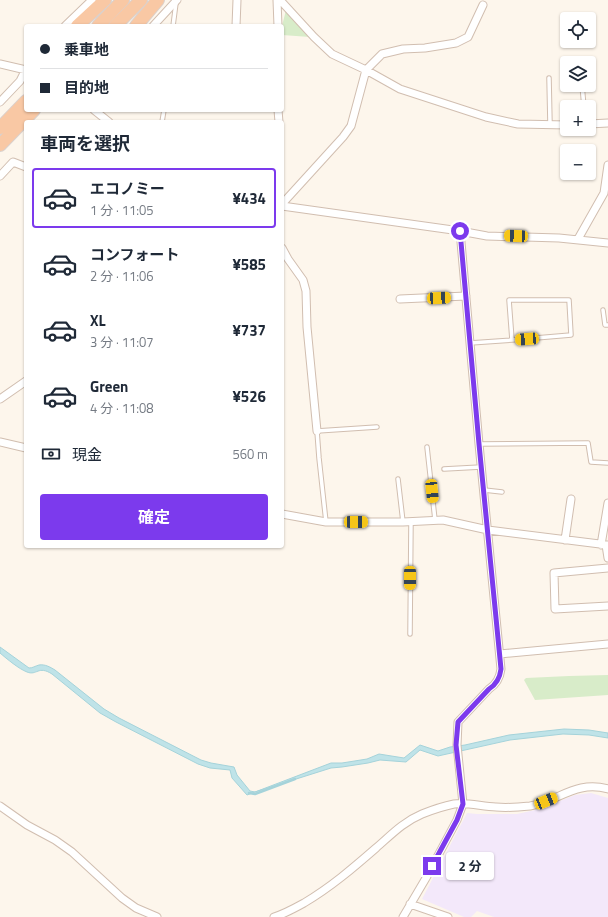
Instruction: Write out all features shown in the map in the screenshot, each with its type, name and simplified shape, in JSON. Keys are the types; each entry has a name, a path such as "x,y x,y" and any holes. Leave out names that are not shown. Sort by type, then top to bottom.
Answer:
{"highway":[{"path":"79,24 105,0"},
{"path":"100,24 123,0"},
{"path":"117,24 141,0"},
{"path":"138,24 158,0"},
{"path":"0,128 24,103"},
{"path":"24,120 32,112"},
{"path":"0,145 24,120"}],"street":[{"path":"67,24 92,0"},
{"path":"155,24 177,0"},
{"path":"236,24 237,0"},
{"path":"278,24 279,0"},
{"path":"279,0 332,54 366,70 400,89 486,117 518,124 560,124"},
{"path":"284,203 343,137 351,126 366,70 382,54 403,49 425,48 456,43 468,37 483,5"},
{"path":"0,64 24,70"},
{"path":"0,102 20,81 24,74"},
{"path":"96,112 106,120"},
{"path":"596,124 608,123"},
{"path":"0,176 13,162 24,166"},
{"path":"578,239 606,193 608,165"},
{"path":"284,205 487,236 578,239 608,243"},
{"path":"403,917 457,820 463,804 456,745 458,722 500,678 501,669 460,231"},
{"path":"284,252 303,280 306,291 307,327 317,431"},
{"path":"400,300 466,296"},
{"path":"0,399 24,382"},
{"path":"0,442 24,448"},
{"path":"565,540 571,499"},
{"path":"608,503 605,545 608,558"},
{"path":"284,514 326,522 402,522 444,520 488,530 605,545"},
{"path":"608,568 554,573 555,609 608,606"},
{"path":"500,654 608,644"},
{"path":"274,917 295,908 321,893 348,872 404,823 422,814 454,804 497,807 530,806 580,787 598,786 608,789"},
{"path":"0,806 27,825 55,840 72,852 122,898 136,908 157,917"},
{"path":"410,904 448,917"}],"lane":[{"path":"173,24 177,0"},
{"path":"549,78 550,124"},
{"path":"470,343 512,340 571,335 569,300 509,300 512,340"},
{"path":"603,310 605,325 608,325"},
{"path":"326,522 317,431 377,427"},
{"path":"479,444 588,443 591,462 608,463"},
{"path":"427,447 435,520"},
{"path":"444,469 481,467"},
{"path":"398,479 402,522"},
{"path":"484,490 502,492"},
{"path":"410,634 411,521"}],"shaded area":[{"path":"591,793 608,798 608,917 494,917 477,911 471,917 464,917 422,899 467,813 517,814 540,809 575,795"}],"green space":[{"path":"287,6 310,37 284,35 284,24 282,24"},
{"path":"608,675 608,695 535,700 524,680 526,678"}],"water":[{"path":"0,647 29,668 43,665 55,670 104,709 119,718 201,760 234,767 237,775 250,791 255,792 247,795 232,778 230,770 210,768 198,764 100,713 47,671 41,670 30,673 24,671 0,653"},
{"path":"564,729 589,730 608,733 608,738 589,735 563,734 510,740 438,756 420,750 406,762 380,760 331,768 255,792 331,763 342,763 367,759 379,754 404,758 420,745 438,751 450,747 509,735"}],"waterway":[{"path":"249,793 255,794 295,779"}],"route":[{"path":"432,866 457,820 463,804 456,745 458,722 500,678 501,669 460,231"}]}
